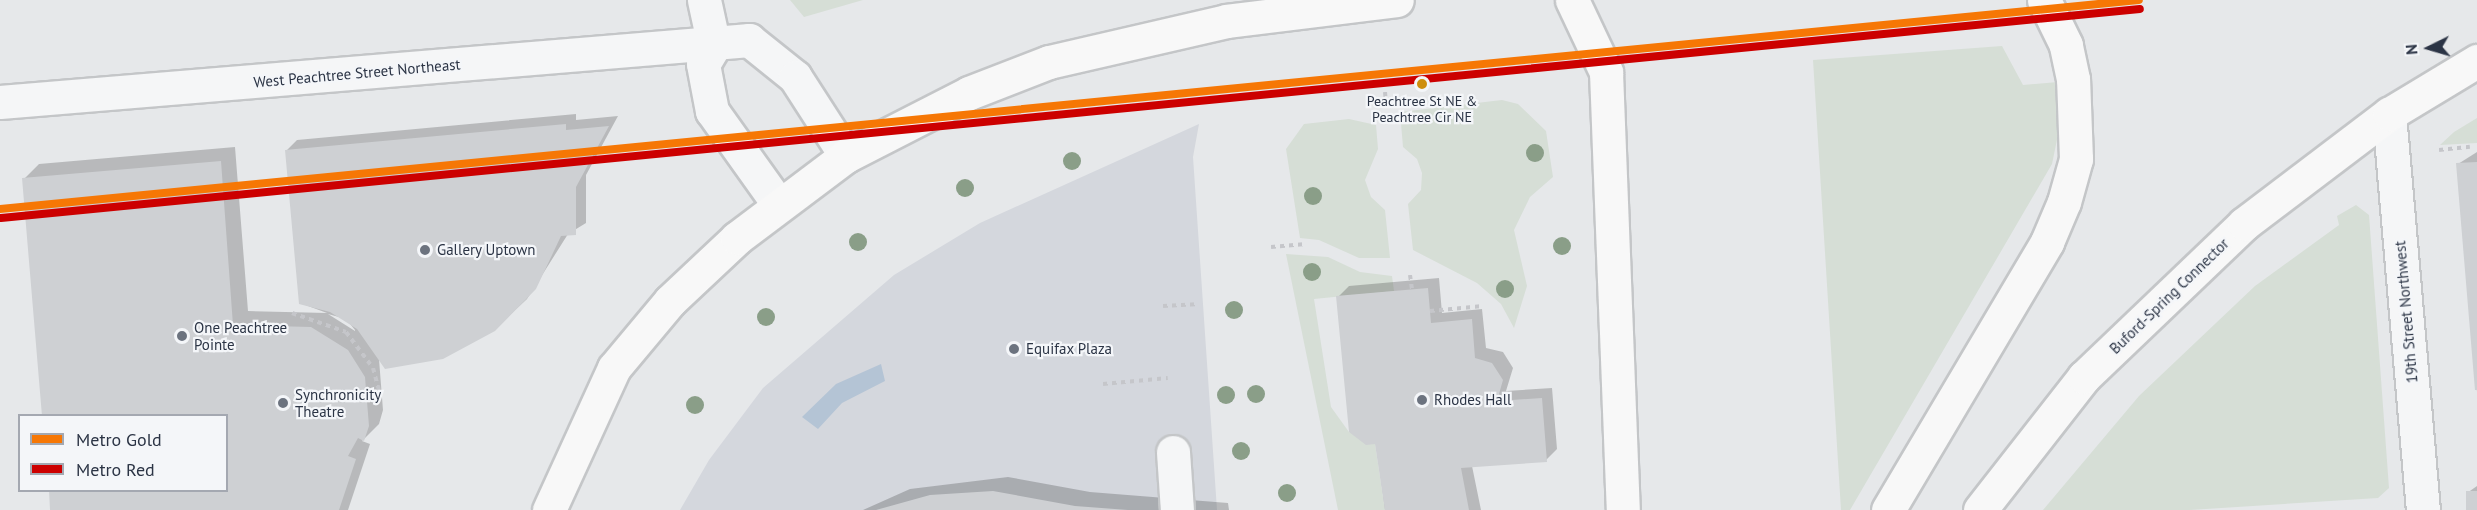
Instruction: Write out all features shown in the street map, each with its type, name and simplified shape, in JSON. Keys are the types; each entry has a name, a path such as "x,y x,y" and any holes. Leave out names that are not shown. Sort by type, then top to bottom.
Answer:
{"main road":[{"path":"549,510 614,368 670,301 779,205 846,156 969,93 1049,62 1226,21 1397,0"},
{"path":"1572,0 1606,72 1623,510"},
{"path":"1894,501 2047,242 2064,202 2076,159 2073,79 2066,45 2044,0"},
{"name":"Buford-Spring Connector","path":"1980,510 2084,377 2244,224 2389,114 2477,61"}],"street":[{"path":"704,0 714,46 703,64 712,111 779,205"},
{"name":"West Peachtree Street Northeast","path":"0,102 714,46 728,39 749,40 765,50 795,77 846,156"},
{"name":"19th Street Northwest","path":"2389,114 2422,496"},
{"path":"1173,452 1177,510"}],"path":[{"path":"1385,92 1386,103"},
{"path":"2439,150 2470,147"},
{"path":"1271,247 1303,244"},
{"path":"1410,275 1412,289"},
{"path":"1164,306 1196,304"},
{"path":"1430,311 1483,306"},
{"path":"292,314 346,332 373,368 380,394"},
{"path":"1103,384 1168,378"}],"shaded area":[{"path":"790,0 863,0 804,17"},
{"path":"2002,46 2023,85 2058,82 2060,125 2052,164 1850,510 1841,510 1813,60"},
{"path":"1502,100 1518,104 1546,131 1553,177 1530,197 1514,230 1527,286 1514,328 1501,304 1477,283 1413,250 1408,204 1421,190 1422,173 1417,159 1403,147 1400,112"},
{"path":"2477,118 2477,143 2440,145 2454,132"},
{"path":"1349,119 1376,125 1378,149 1365,180 1371,197 1385,210 1390,258 1359,258 1319,240 1300,238 1286,149 1304,124"},
{"path":"1199,124 1193,157 1217,510 680,510 709,460 763,388 894,275 980,223"},
{"path":"2356,205 2369,215 2389,488 2378,498 2190,510 2043,510 2139,396 2255,286 2339,225 2337,216"},
{"path":"1286,254 1328,257 1360,272 1392,276 1394,291 1314,299 1331,407 1349,432 1375,444 1385,510 1338,510"}],"water":[{"path":"881,364 885,381 842,403 818,429 802,417 836,384"}],"building":[{"name":"Gallery Uptown","path":"566,124 566,130 609,126 576,187 576,235 561,236 536,289 495,331 443,359 385,369 357,329 330,312 299,304 285,150"},
{"name":"One Peachtree Pointe","path":"221,161 233,325 311,327 348,350 365,377 369,426 364,441 358,438 348,456 356,459 339,510 50,510 49,492 228,492 228,414 42,414 22,178"},
{"path":"2477,162 2477,390 2475,390 2456,163"},
{"name":"Rhodes Hall","path":"1428,288 1431,323 1472,319 1475,358 1492,363 1503,380 1497,401 1542,398 1547,462 1461,468 1469,510 1385,510 1375,444 1366,445 1349,432 1336,296"},
{"path":"993,491 1075,506 1128,510 876,510 930,495"},
{"path":"2466,491 2477,491 2477,510 2466,510"}],"metro line":[{"name":"Gold","path":"0,209 2139,0"},
{"name":"Red","path":"1,218 2140,9"}],"place":[{"name":"Peachtree St NE & Peachtree Cir NE","path":"1422,84"},
{"name":"Gallery Uptown","path":"425,250"},
{"name":"One Peachtree Pointe","path":"182,336"},
{"name":"Equifax Plaza","path":"1014,349"},
{"name":"Rhodes Hall","path":"1422,400"},
{"name":"Synchronicity Theatre","path":"283,403"}]}
